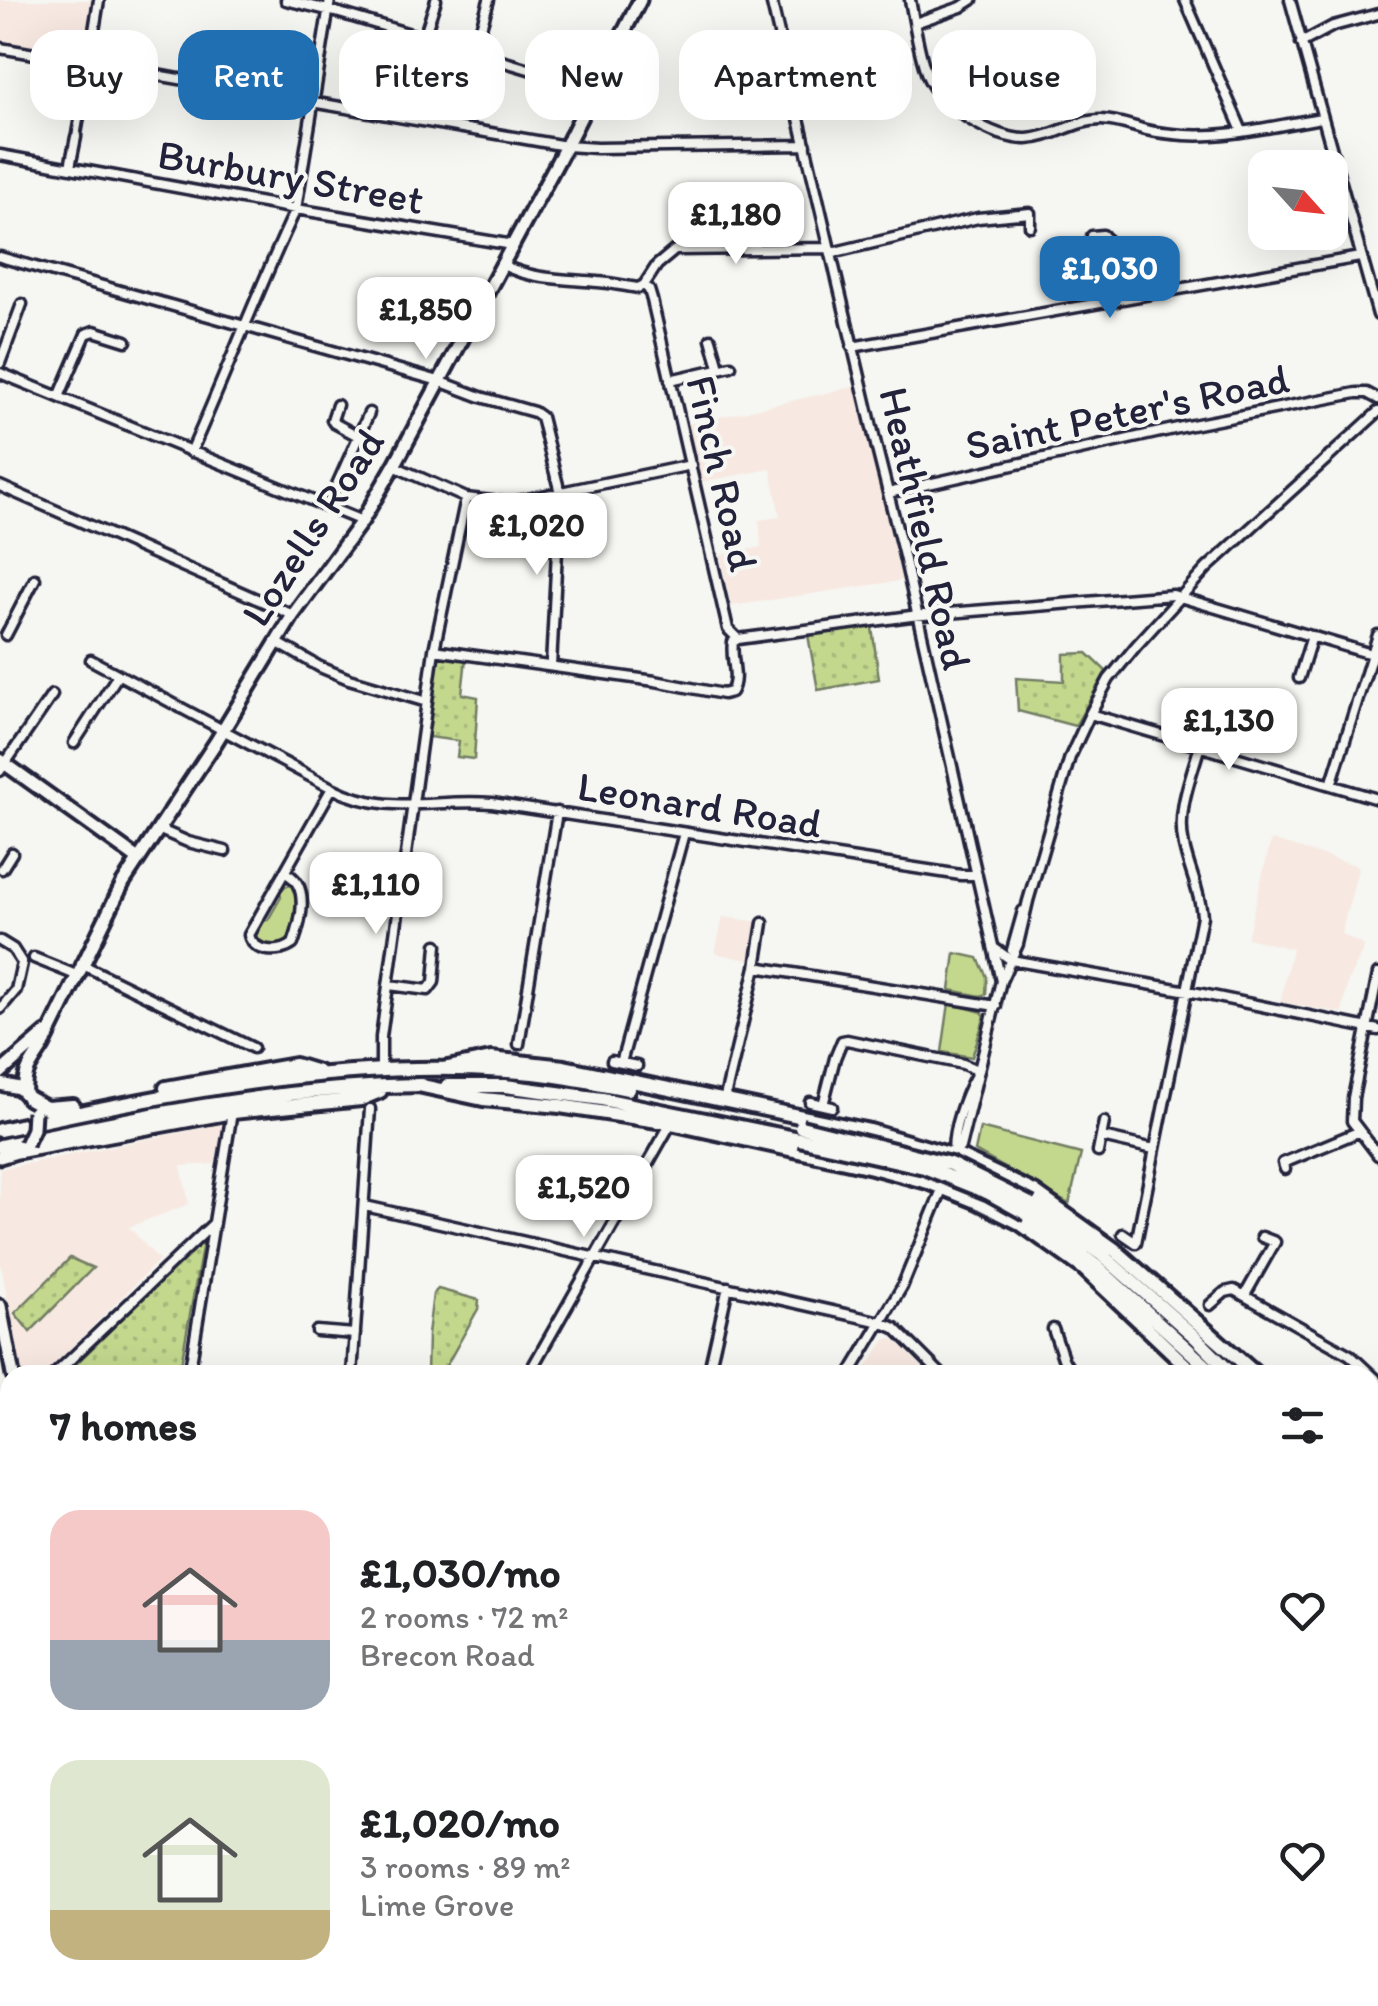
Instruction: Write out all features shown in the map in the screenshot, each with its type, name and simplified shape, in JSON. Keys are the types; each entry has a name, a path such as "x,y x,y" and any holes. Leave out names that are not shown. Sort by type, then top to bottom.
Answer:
{"highway":[{"path":"443,1069 491,1059 564,1067 870,1131 953,1158 1034,1192 1098,1238 1245,1365"},
{"path":"26,1096 46,1108 63,1108 295,1065 323,1073"},
{"path":"0,1130 222,1086 323,1073 443,1069 559,1076 674,1097 800,1133"},
{"path":"23,1147 232,1112 362,1099 391,1086"},
{"path":"0,1146 226,1102 391,1086 505,1086 800,1133 950,1164 1095,1264 1205,1365"},
{"path":"418,1086 483,1100 560,1106 670,1123 944,1184 1026,1214 1102,1254 1223,1365"},
{"path":"904,1141 929,1174 944,1184"},
{"path":"953,1158 991,1182 1186,1365"}],"main road":[{"name":"Lozells Road","path":"625,30 640,0"},
{"name":"Lozells Road","path":"26,1096 24,1076 52,1028 107,912 293,615 362,522 580,120"},
{"path":"1,764 138,859"},
{"name":"Lozells Road","path":"0,1073 52,1028"},
{"path":"0,1084 19,1088 34,1112 33,1129 23,1147 0,1156"},
{"path":"0,1306 11,1365"}],"street":[{"path":"94,30 100,0"},
{"path":"286,0 329,5 403,30"},
{"path":"426,30 436,0"},
{"path":"480,30 489,0"},
{"name":"Heathfield Road","path":"771,0 1001,981 944,1184 902,1287 855,1365"},
{"path":"910,0 929,80 966,117 1000,135 1048,136 1095,120 1152,131 1216,135 1322,118"},
{"path":"915,23 972,0"},
{"path":"1184,0 1242,130"},
{"path":"1290,0 1378,315"},
{"path":"319,70 329,5"},
{"path":"1301,43 1334,26 1378,14"},
{"path":"0,48 30,53"},
{"path":"319,104 566,146 806,145"},
{"path":"70,167 79,120"},
{"path":"192,452 296,209 311,120"},
{"name":"Burbury Street","path":"0,155 513,244"},
{"path":"503,265 519,274 638,288 675,250 830,251 978,218 1030,213 1030,226"},
{"path":"928,231 930,244"},
{"path":"1092,236 1103,235 1107,240 1118,301"},
{"path":"0,257 438,382 481,398 522,407 541,418 560,493 551,666"},
{"path":"852,346 1360,257"},
{"name":"Finch Road","path":"644,285 652,300 728,628 738,639"},
{"path":"0,362 22,304"},
{"path":"59,396 86,334 94,331 126,341"},
{"path":"712,339 719,367"},
{"path":"670,380 732,366"},
{"path":"0,372 362,522"},
{"name":"Saint Peter's Road","path":"888,493 1337,396 1367,394 1378,400"},
{"path":"337,405 334,423 358,436"},
{"path":"327,508 369,413"},
{"path":"1001,981 1011,960 1012,942 1070,758 1109,678 1207,568 1376,417"},
{"path":"394,466 466,498 508,503 691,465"},
{"path":"0,486 293,615"},
{"path":"381,1070 380,1049 434,650 466,498"},
{"path":"6,635 35,579"},
{"path":"434,650 723,694 731,692 734,686 732,648 738,639 918,615 1180,596 1375,655"},
{"path":"0,614 13,620"},
{"path":"1331,785 1375,655 1378,634"},
{"path":"1300,678 1312,636"},
{"path":"276,642 349,679 427,702"},
{"name":"Leonard Road","path":"91,660 363,802 412,806 471,802 557,812 977,875"},
{"path":"74,743 118,675"},
{"path":"1,764 50,698 37,693"},
{"path":"1090,714 1378,799"},
{"path":"1122,1234 1136,1243 1202,916 1180,826 1200,745"},
{"path":"285,873 295,877 302,899 293,944 280,950 256,947 249,935 332,788"},
{"path":"519,1044 557,812"},
{"path":"158,830 225,852"},
{"path":"204,845 209,832"},
{"path":"637,1066 616,1062 684,832"},
{"path":"724,1101 763,923"},
{"path":"0,941 18,954 22,963 16,990 0,1009"},
{"path":"389,986 428,990 434,982 437,945"},
{"path":"994,948 1011,960 1378,1030"},
{"path":"34,958 79,969 253,1048"},
{"path":"756,967 996,1006"},
{"path":"1378,974 1353,1098 1352,1121 1378,1156"},
{"path":"810,1102 828,1106 835,1058 842,1041 910,1052 979,1070"},
{"path":"233,1053 239,1042"},
{"path":"353,1365 370,1109"},
{"path":"191,1365 232,1112"},
{"path":"1098,1152 1104,1122"},
{"path":"534,1365 670,1123"},
{"path":"1285,1169 1282,1163 1358,1132"},
{"path":"1102,1137 1154,1150"},
{"path":"365,1206 881,1322 896,1328 932,1365"},
{"path":"65,1365 215,1222"},
{"path":"1244,1296 1275,1242 1262,1236"},
{"path":"710,1365 728,1287"},
{"path":"1210,1304 1224,1292 1234,1290 1363,1365"},
{"path":"1053,1328 1067,1365"},
{"path":"317,1331 355,1334"}],"shaded area":[{"path":"0,0 93,0 88,30 30,30 30,47 0,41"},
{"path":"857,386 905,580 731,606 720,555 761,547 759,520 780,517 771,469 700,482 685,425"},
{"path":"1271,840 1359,866 1341,934 1365,946 1348,981 1342,1013 1280,1002 1292,949 1247,938"},
{"path":"723,917 760,922 752,961 715,953"},
{"path":"223,1124 215,1164 181,1166 189,1204 129,1227 159,1260 54,1365 21,1365 0,1262 0,1169"},
{"path":"892,1338 920,1365 868,1365 885,1340"}],"green space":[{"path":"872,627 879,679 818,690 808,635"},
{"path":"438,653 466,658 462,694 478,697 474,759 457,757 459,741 428,737"},
{"path":"1087,653 1106,671 1075,726 1018,711 1016,678 1064,681 1064,654"},
{"path":"291,885 298,892 291,937 281,947 257,943 256,935 263,921 268,920 284,887"},
{"path":"955,953 978,958 987,977 986,994 950,990"},
{"path":"949,1003 985,1016 972,1057 942,1052"},
{"path":"980,1128 1081,1154 1069,1204 975,1151"},
{"path":"204,1237 181,1365 75,1365"},
{"path":"70,1258 93,1268 30,1332 15,1313"},
{"path":"438,1289 479,1300 478,1309 447,1365 427,1365 433,1294"}]}
